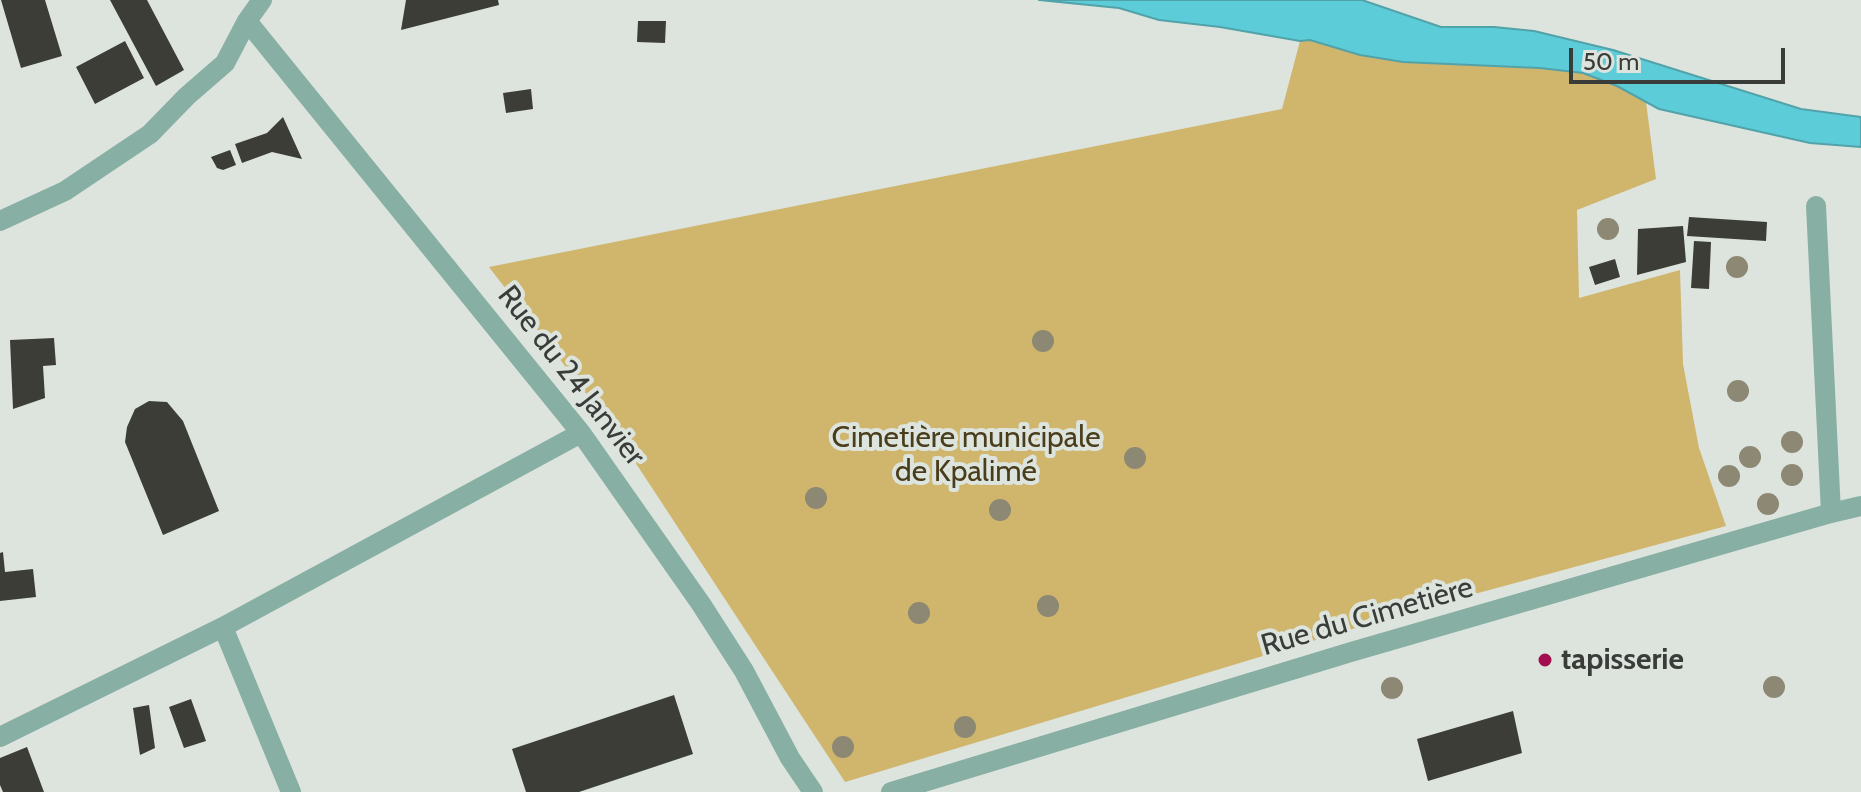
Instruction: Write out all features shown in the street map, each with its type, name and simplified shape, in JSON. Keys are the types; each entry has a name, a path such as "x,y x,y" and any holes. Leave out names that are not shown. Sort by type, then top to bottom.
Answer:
{"street":[{"path":"0,221 65,191 150,134 225,63 262,0"},
{"name":"Rue du 24 Janvier","path":"247,21 581,433 701,604 744,671 790,758 813,792"},
{"path":"1816,206 1831,513"},
{"path":"0,737 223,627 581,433"},
{"name":"Rue du Cimetière","path":"891,792 1351,652 1861,506"},
{"path":"223,627 291,792"}],"green space":[{"name":"Cimetière municipale de Kpalimé","path":"1310,40 1360,55 1400,61 1583,73 1617,86 1646,102 1656,179 1577,210 1579,298 1680,270 1683,364 1699,448 1726,526 1419,609 845,782 614,430 489,267 1282,109 1300,41"}],"water":[{"path":"1039,0 1362,0 1441,27 1534,31 1613,50 1801,109 1861,117 1861,147 1810,143 1659,109 1617,86 1583,73 1403,62 1360,55 1310,40 1159,20 1119,8"}],"building":[{"path":"1,0 45,0 62,56 21,68"},
{"path":"110,0 147,0 184,70 156,86"},
{"path":"406,0 498,0 499,5 401,30"},
{"path":"638,21 666,21 665,43 637,42"},
{"path":"125,41 144,78 95,104 76,67"},
{"path":"531,89 533,109 506,113 503,93"},
{"path":"283,117 302,159 272,152 242,163 235,144 267,133"},
{"path":"230,150 236,165 223,170 217,168 211,157"},
{"path":"1689,217 1767,222 1766,241 1687,236"},
{"path":"1683,226 1686,262 1637,275 1638,229"},
{"path":"1694,241 1711,242 1709,289 1691,288"},
{"path":"1615,259 1620,277 1595,285 1589,267"},
{"path":"54,338 56,365 43,366 45,398 13,409 10,340"},
{"path":"149,401 167,402 183,421 219,511 163,535 125,442 127,427 135,409"},
{"path":"3,552 5,572 33,569 36,597 0,601 0,553"},
{"path":"674,695 693,754 579,792 526,792 512,749"},
{"path":"191,699 206,741 184,748 169,707"},
{"path":"149,705 155,748 140,755 133,708"},
{"path":"1513,711 1522,753 1428,781 1417,739"},
{"path":"27,747 44,792 3,792 0,758"}],"place":[{"name":"tapisserie","path":"1545,660"}]}
